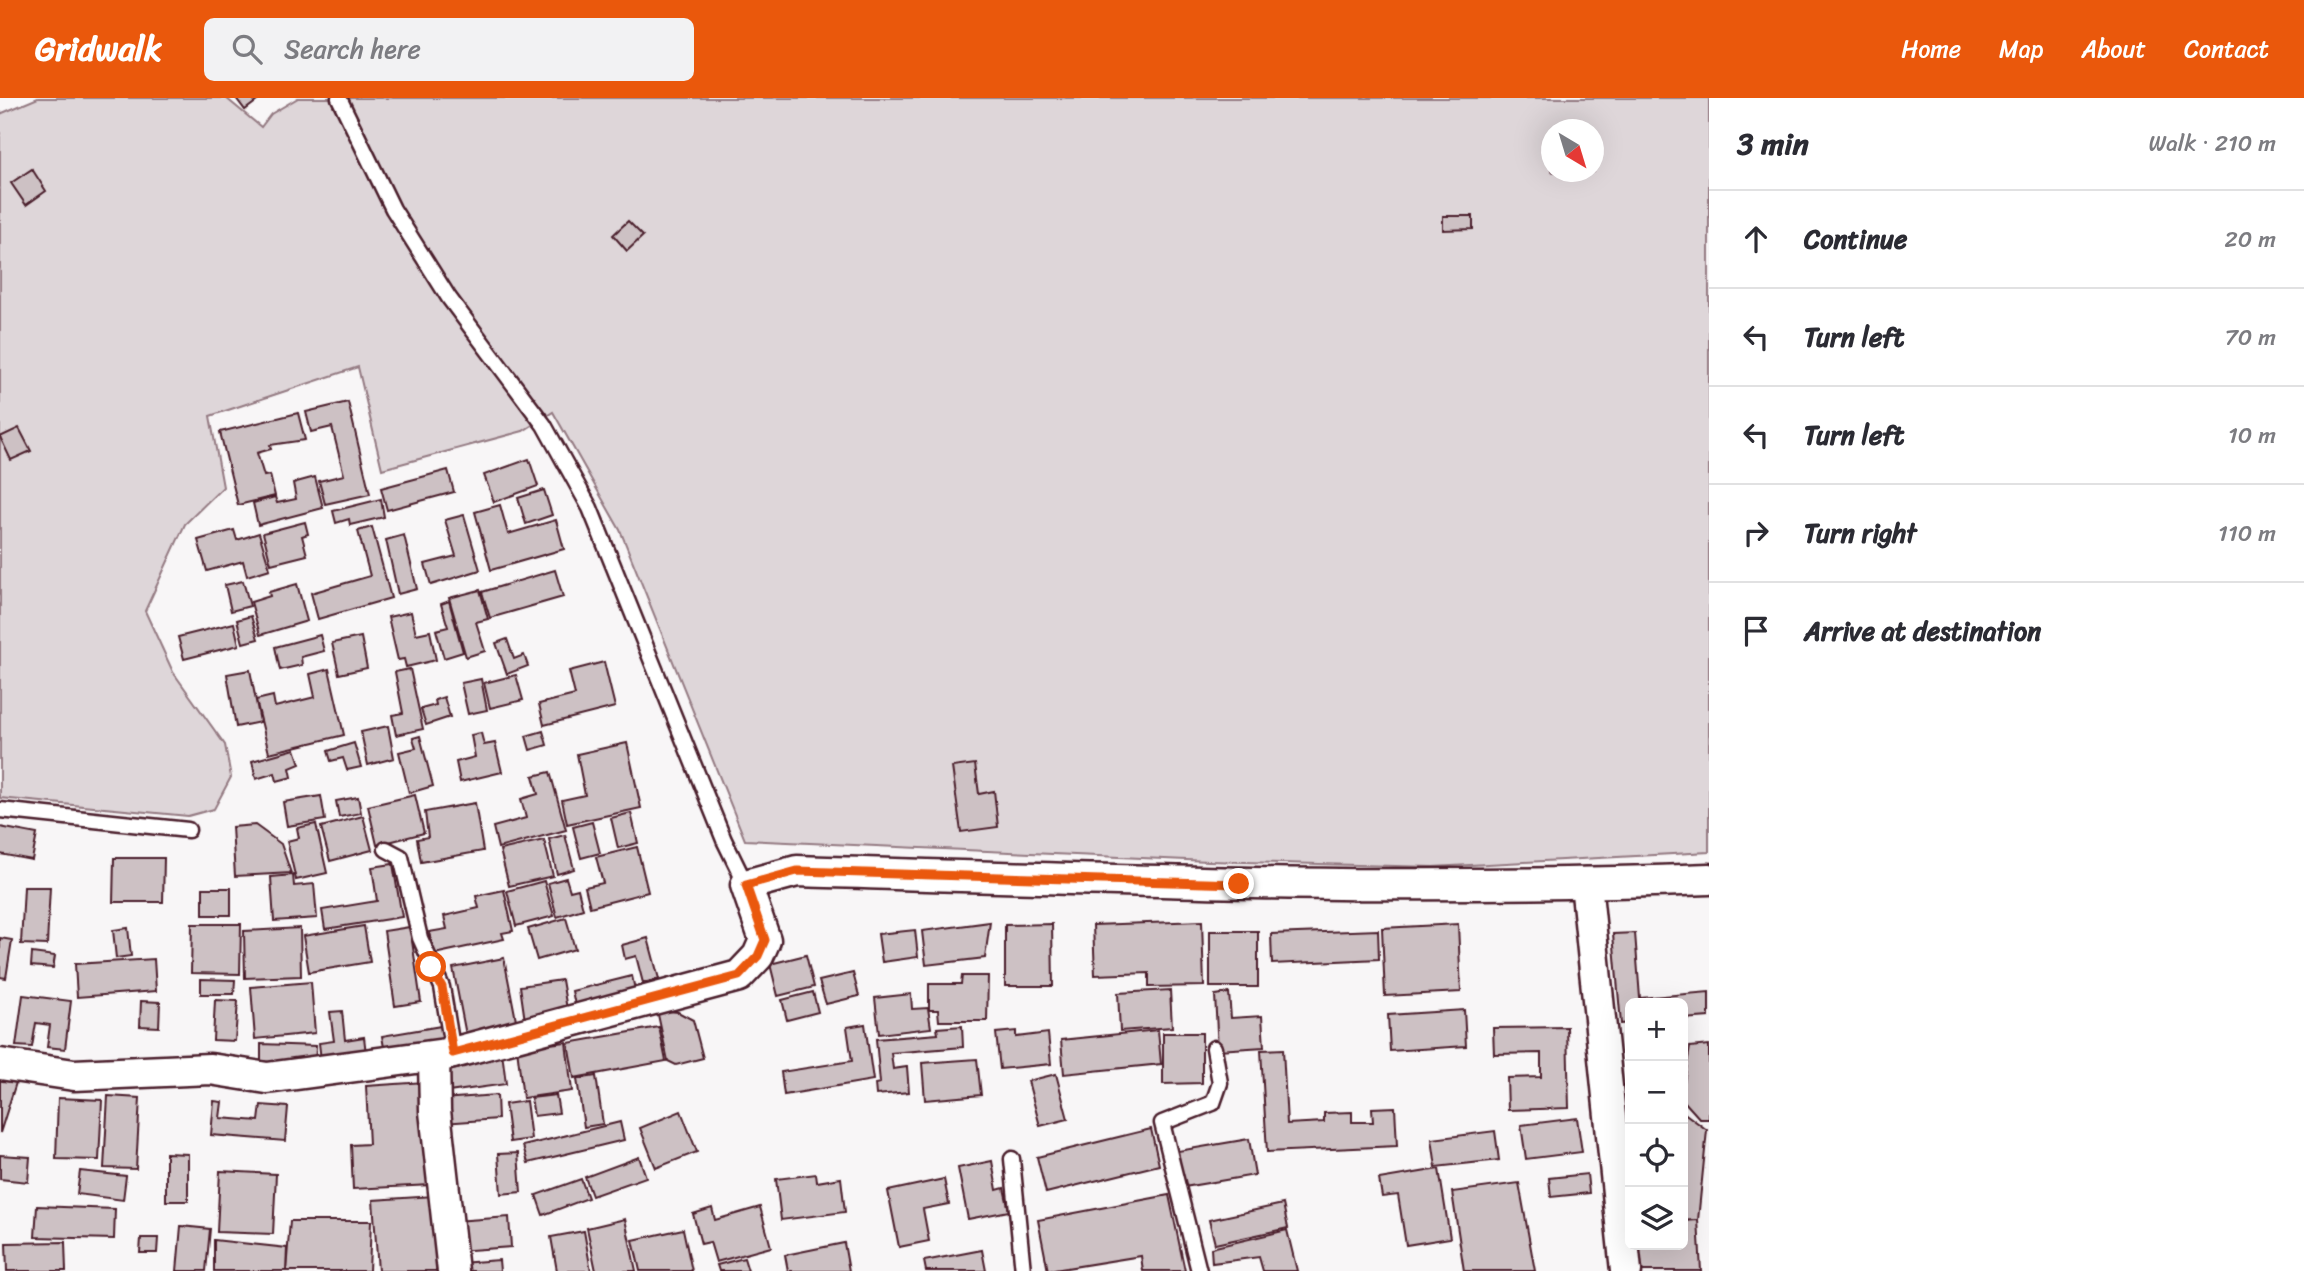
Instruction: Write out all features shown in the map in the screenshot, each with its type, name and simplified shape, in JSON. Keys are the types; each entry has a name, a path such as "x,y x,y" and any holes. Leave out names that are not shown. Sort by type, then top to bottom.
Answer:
{"street":[{"path":"453,1271 435,1111 434,1058 739,976 758,956 765,940 746,885 797,871 1239,884 1586,883 1709,879"},
{"path":"1586,883 1626,1271"},
{"path":"0,1064 74,1075 210,1069 267,1078 453,1053"}],"lane":[{"path":"339,98 400,220 449,299 544,425 590,508 724,840 746,885"},
{"path":"0,810 188,830"},
{"path":"386,849 401,857 420,937 442,987 453,1053"},
{"path":"1199,1271 1162,1123 1213,1103 1220,1083 1214,1048"},
{"path":"1012,1160 1023,1271"}],"shaded area":[{"path":"38,98 226,98 261,127 271,114 298,98 1709,98 1709,852 1433,867 1209,861 745,840 620,530 553,412 523,431 382,469 358,367 210,416 223,487 185,524 145,611 173,672 225,745 231,777 214,809 188,816 0,798 0,114"}],"building":[{"path":"236,98 261,98 245,110"},
{"path":"32,169 46,191 26,205 11,183"},
{"path":"1443,216 1473,216 1473,229 1443,230"},
{"path":"628,221 643,236 627,251 613,235"},
{"path":"348,402 370,494 325,504 319,481 344,475 332,427 311,432 306,412"},
{"path":"298,413 305,440 270,445 271,449 257,453 264,476 270,475 275,496 238,505 220,432"},
{"path":"19,428 31,451 11,460 0,437"},
{"path":"529,459 538,486 494,502 484,475"},
{"path":"448,470 454,492 387,510 381,488"},
{"path":"315,477 323,508 258,525 253,503 275,497 277,503 296,499 293,483"},
{"path":"544,490 552,515 526,524 518,498"},
{"path":"381,499 384,517 350,525 349,519 336,523 333,511"},
{"path":"500,505 508,534 556,520 564,549 491,570 475,512"},
{"path":"464,515 480,570 431,585 425,564 456,556 445,520"},
{"path":"305,522 308,534 302,536 307,555 271,564 263,533"},
{"path":"372,527 391,598 318,619 311,593 370,576 358,531"},
{"path":"234,530 237,540 259,533 270,569 247,576 243,561 207,571 198,540"},
{"path":"404,535 417,589 398,594 386,540"},
{"path":"555,570 563,597 490,618 482,592"},
{"path":"243,581 250,606 231,611 225,585"},
{"path":"297,584 307,621 260,635 251,602 270,596 269,592"},
{"path":"480,590 488,619 476,622 485,651 466,657 449,598"},
{"path":"449,601 463,652 444,658 436,630 448,627 441,604"},
{"path":"411,612 416,634 430,631 436,660 406,667 404,659 398,660 388,617"},
{"path":"251,616 258,639 243,643 237,620"},
{"path":"234,623 239,645 184,659 178,637"},
{"path":"320,635 324,651 301,657 302,665 280,670 275,647"},
{"path":"361,637 367,668 339,674 332,643"},
{"path":"507,639 514,659 524,655 528,666 507,674 496,643"},
{"path":"604,662 615,707 544,725 539,704 575,695 569,671"},
{"path":"329,669 344,735 269,753 256,700 273,696 275,707 315,697 310,674"},
{"path":"410,669 423,729 396,735 392,715 403,713 395,672"},
{"path":"250,670 260,722 236,727 227,674"},
{"path":"516,675 523,700 490,708 484,683"},
{"path":"481,679 487,710 468,714 461,683"},
{"path":"444,697 450,717 426,725 421,709 436,705 435,700"},
{"path":"388,726 394,758 368,765 361,732"},
{"path":"543,731 547,745 530,750 526,736"},
{"path":"481,733 484,745 495,743 502,772 460,782 456,762 475,757 471,735"},
{"path":"420,736 433,786 409,793 399,752 416,748 413,738"},
{"path":"354,743 361,767 347,770 343,758 331,761 328,751"},
{"path":"627,743 641,808 567,824 562,800 585,795 577,754"},
{"path":"295,749 300,764 290,768 292,777 277,781 275,773 256,779 252,761"},
{"path":"975,764 979,794 994,791 998,827 961,832 952,767"},
{"path":"550,772 566,830 498,848 493,827 526,818 521,799 538,794 533,776"},
{"path":"415,795 424,833 377,845 368,806"},
{"path":"321,796 325,820 287,826 283,802"},
{"path":"358,797 361,813 339,817 336,801"},
{"path":"475,803 483,851 421,862 417,839 428,837 425,812"},
{"path":"631,813 638,843 618,848 611,818"},
{"path":"363,816 372,850 330,861 321,827"},
{"path":"592,822 600,853 581,858 573,827"},
{"path":"316,824 327,873 296,880 287,841 299,838 297,828"},
{"path":"255,825 281,844 291,873 235,876 232,827"},
{"path":"0,827 37,834 32,860 0,854"},
{"path":"565,835 574,869 557,874 549,839"},
{"path":"544,840 553,876 509,886 500,850"},
{"path":"637,847 648,892 590,907 585,887 603,883 596,857"},
{"path":"114,858 164,858 163,902 113,902"},
{"path":"393,864 402,917 325,929 322,910 377,901 372,867"},
{"path":"293,875 294,886 314,884 317,918 274,921 271,877"},
{"path":"566,878 570,891 578,889 583,909 557,917 548,883"},
{"path":"544,881 554,916 516,926 507,891"},
{"path":"24,887 50,887 47,945 21,944"},
{"path":"203,888 231,888 231,915 203,915"},
{"path":"504,890 513,931 502,933 504,939 434,954 429,932 447,929 444,916 479,908 476,896"},
{"path":"566,918 575,949 537,960 528,929"},
{"path":"1202,921 1204,986 1149,987 1149,973 1095,975 1093,925"},
{"path":"990,922 985,958 926,965 922,931"},
{"path":"192,924 241,924 240,974 191,973"},
{"path":"1052,924 1053,986 1005,986 1005,925"},
{"path":"1458,924 1461,992 1385,996 1382,928"},
{"path":"364,926 370,962 309,972 303,936"},
{"path":"410,927 421,1002 395,1006 384,931"},
{"path":"128,928 131,956 116,958 113,930"},
{"path":"300,928 301,976 245,978 244,931"},
{"path":"915,930 918,957 882,962 878,934"},
{"path":"1378,930 1379,959 1272,964 1271,934"},
{"path":"1210,931 1258,931 1258,987 1210,987"},
{"path":"1635,933 1640,998 1625,998 1625,1024 1621,1024 1613,934"},
{"path":"0,938 12,940 6,978 0,977"},
{"path":"648,938 659,979 643,983 636,956 625,959 622,945"},
{"path":"32,953 55,956 53,968 31,966"},
{"path":"806,955 814,987 778,996 770,964"},
{"path":"504,958 517,1025 466,1035 453,968"},
{"path":"154,959 156,991 77,997 75,964"},
{"path":"853,973 859,996 826,1004 819,981"},
{"path":"632,976 637,999 577,1014 572,991"},
{"path":"962,976 988,976 987,1021 939,1021 938,1010 929,1010 929,984 961,984"},
{"path":"201,979 235,980 234,994 201,994"},
{"path":"562,980 568,1015 525,1021 520,986"},
{"path":"311,982 315,1033 255,1039 251,987"},
{"path":"1170,990 1172,1027 1120,1031 1118,993"},
{"path":"813,992 818,1012 787,1020 782,1000"},
{"path":"1709,992 1709,1017 1688,1019 1688,998 1640,998"},
{"path":"1229,993 1231,1018 1262,1016 1264,1047 1218,1050 1215,995"},
{"path":"911,994 912,1009 928,1008 931,1028 879,1034 875,998"},
{"path":"23,995 71,1001 65,1049 47,1047 50,1025 36,1023 32,1047 16,1046"},
{"path":"215,1000 238,1001 235,1041 213,1040"},
{"path":"141,1001 160,1002 159,1027 140,1026"},
{"path":"657,1010 678,1012 693,1020 703,1058 676,1065 668,1061"},
{"path":"1464,1010 1466,1046 1390,1051 1388,1015"},
{"path":"342,1011 345,1040 364,1037 367,1062 322,1068 319,1043 334,1041 330,1012"},
{"path":"865,1024 873,1080 784,1095 781,1072 852,1061 847,1027"},
{"path":"441,1026 445,1049 386,1059 382,1036"},
{"path":"962,1026 963,1047 891,1053 893,1069 907,1067 909,1092 876,1095 875,1084 880,1083 876,1039 938,1034 937,1028"},
{"path":"659,1027 666,1061 574,1078 568,1043"},
{"path":"1567,1027 1569,1108 1508,1110 1507,1078 1541,1077 1541,1053 1494,1054 1493,1028"},
{"path":"1158,1030 1161,1064 1064,1074 1061,1040"},
{"path":"1016,1031 1016,1037 1048,1033 1051,1064 1000,1069 996,1033"},
{"path":"1163,1033 1202,1033 1202,1083 1163,1084"},
{"path":"566,1042 572,1091 523,1098 517,1048"},
{"path":"261,1044 316,1046 315,1069 261,1068"},
{"path":"1709,1045 1709,1119 1700,1119 1688,1106 1690,1047"},
{"path":"1283,1049 1287,1124 1324,1122 1324,1113 1352,1112 1352,1122 1373,1122 1372,1108 1395,1107 1397,1146 1267,1152 1261,1050"},
{"path":"502,1052 506,1084 441,1093 437,1061"},
{"path":"977,1059 981,1095 925,1100 922,1063"},
{"path":"0,1071 19,1073 0,1133"},
{"path":"1056,1074 1068,1119 1040,1126 1028,1081"},
{"path":"596,1076 603,1124 584,1127 577,1079"},
{"path":"425,1082 431,1185 353,1189 351,1145 369,1144 366,1086"},
{"path":"497,1095 498,1119 443,1123 441,1099"},
{"path":"556,1095 559,1113 534,1116 531,1098"},
{"path":"108,1096 140,1098 136,1169 104,1168"},
{"path":"58,1098 102,1100 99,1160 56,1159"},
{"path":"214,1101 222,1102 220,1118 259,1121 261,1105 288,1107 285,1141 211,1135"},
{"path":"526,1101 531,1139 510,1142 505,1104"},
{"path":"681,1111 697,1152 656,1168 640,1128"},
{"path":"1688,1116 1707,1130 1698,1220 1688,1221"},
{"path":"1577,1118 1582,1152 1526,1159 1521,1125"},
{"path":"620,1122 624,1140 528,1163 523,1146"},
{"path":"1151,1129 1159,1165 1046,1193 1037,1157"},
{"path":"1495,1131 1499,1160 1436,1167 1432,1139"},
{"path":"1249,1139 1255,1175 1184,1187 1178,1151"},
{"path":"166,1153 188,1154 188,1201 166,1201"},
{"path":"518,1153 521,1192 501,1194 498,1154"},
{"path":"0,1155 30,1157 28,1182 0,1179"},
{"path":"639,1157 646,1177 592,1196 585,1177"},
{"path":"992,1161 997,1190 1004,1188 1009,1211 968,1219 958,1168"},
{"path":"1439,1169 1450,1238 1406,1245 1398,1195 1382,1197 1379,1179"},
{"path":"80,1171 126,1176 123,1200 77,1194"},
{"path":"220,1171 276,1174 273,1234 217,1232"},
{"path":"816,1174 817,1182 841,1178 845,1212 781,1220 776,1179"},
{"path":"1587,1174 1589,1193 1551,1197 1549,1178"},
{"path":"581,1179 588,1198 543,1215 536,1195"},
{"path":"944,1179 949,1204 923,1209 929,1241 899,1247 888,1191"},
{"path":"1519,1183 1535,1271 1464,1271 1452,1192"},
{"path":"1169,1195 1185,1271 1143,1271 1141,1256 1048,1271 1038,1220"},
{"path":"434,1196 440,1271 378,1271 373,1200"},
{"path":"1283,1204 1288,1228 1215,1244 1209,1220"},
{"path":"37,1206 115,1209 114,1239 35,1237"},
{"path":"760,1207 771,1247 716,1262 710,1242 701,1244 693,1214 712,1208 715,1220"},
{"path":"509,1217 511,1247 457,1251 455,1221"},
{"path":"625,1219 636,1271 596,1271 587,1228"},
{"path":"1698,1220 1701,1271 1639,1271 1637,1250 1688,1250 1688,1221"},
{"path":"290,1221 371,1221 369,1271 286,1271"},
{"path":"181,1226 210,1229 206,1271 177,1271"},
{"path":"683,1229 692,1271 640,1271 633,1240"},
{"path":"1287,1230 1297,1271 1263,1271 1259,1257 1212,1263 1211,1248"},
{"path":"584,1231 591,1271 557,1271 551,1237"},
{"path":"141,1238 158,1238 157,1253 140,1253"},
{"path":"214,1240 287,1248 286,1271 214,1271"},
{"path":"65,1242 66,1271 7,1271 6,1243"},
{"path":"844,1243 849,1271 788,1271 785,1255"},
{"path":"982,1250 986,1271 926,1271 924,1261"},
{"path":"744,1258 748,1271 719,1271 717,1265"},
{"path":"499,1260 500,1271 461,1271 460,1263"}],"route":[{"path":"431,967 442,987 453,1053 739,976 758,956 765,940 746,885 797,871 1239,884"}]}
